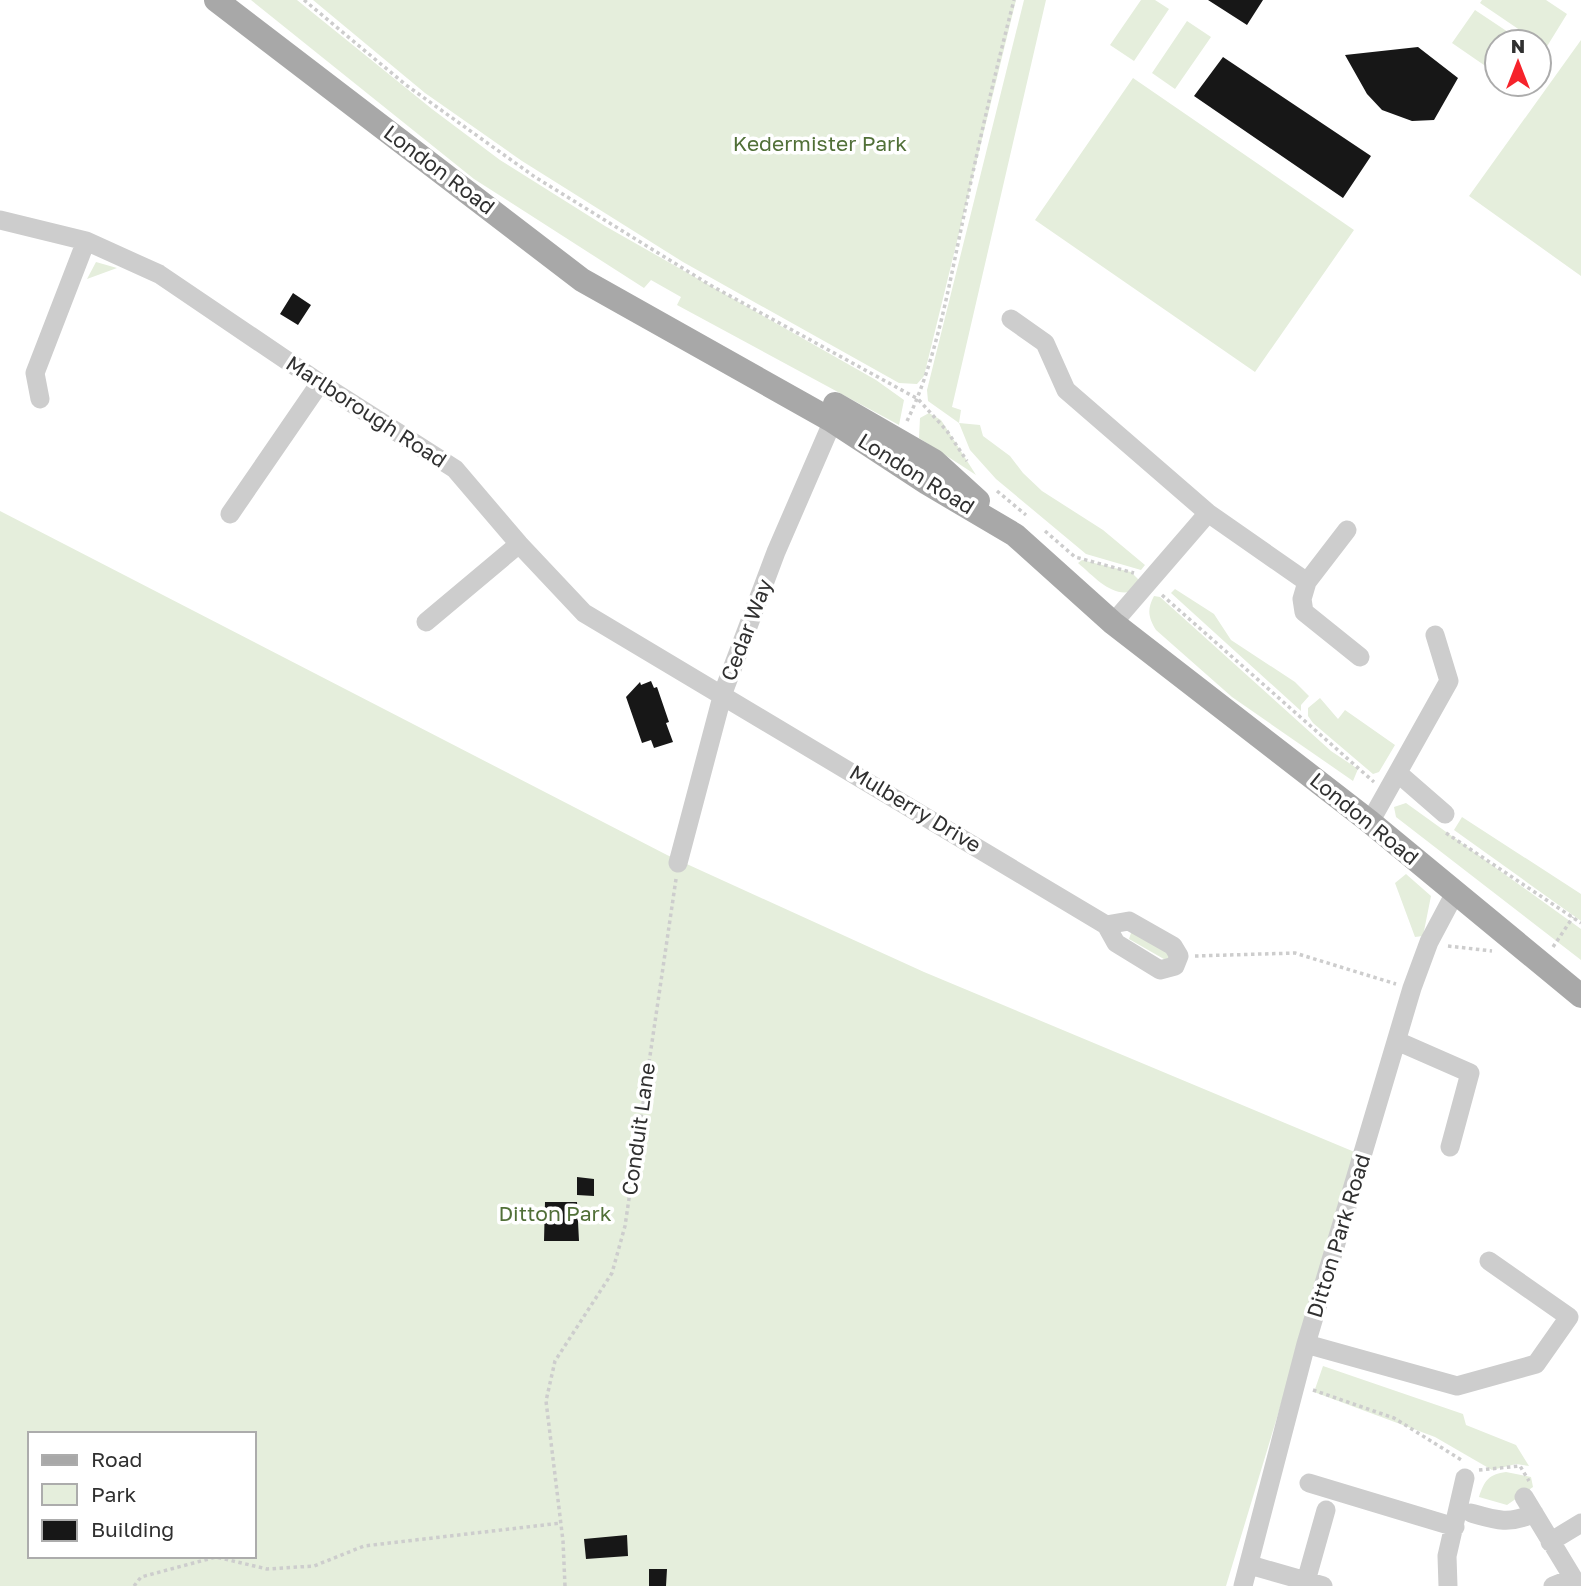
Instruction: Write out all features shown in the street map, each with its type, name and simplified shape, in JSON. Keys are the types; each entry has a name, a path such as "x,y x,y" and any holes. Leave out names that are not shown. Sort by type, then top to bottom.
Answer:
{"main road":[{"name":"London Road","path":"216,0 582,280 726,361 768,365 835,413 934,461 1113,623 1370,821 1581,996"}],"street":[{"name":"Marlborough Road","path":"0,220 86,241 159,274 320,383 455,469 519,544 584,613 723,693"},
{"path":"40,399 35,373 86,241"},
{"path":"1011,319 1045,342 1066,390 1208,513 1307,582"},
{"path":"229,514 320,383"},
{"name":"Cedar Way","path":"678,863 723,693 835,413"},
{"path":"1113,623 1208,513"},
{"path":"1347,530 1307,582 1302,599 1304,612 1360,657"},
{"path":"426,622 519,544"},
{"path":"1370,821 1388,794 1449,681 1435,635"},
{"name":"Mulberry Drive","path":"723,693 1106,925 1116,943 1160,970 1175,966 1179,956 1173,946 1129,921 1106,925"},
{"path":"1398,775 1445,823"},
{"name":"Ditton Park Road","path":"1243,1586 1306,1344 1412,988 1429,942 1455,893"},
{"path":"1397,1041 1470,1073 1450,1147"},
{"path":"1306,1344 1457,1386 1536,1364 1569,1317 1489,1261"},
{"path":"1448,1586 1447,1556 1465,1478"},
{"path":"1309,1483 1455,1527"},
{"path":"1471,1513 1504,1522 1516,1522 1529,1505 1575,1582 1553,1586"},
{"path":"1250,1565 1315,1584 1326,1510"},
{"path":"1550,1542 1581,1523"}],"path":[{"path":"304,0 406,85 535,177 710,285 918,399 947,431 974,472"},
{"path":"903,428 918,399 950,283 988,100 1014,0"},
{"path":"994,489 1076,557 1129,569 1233,655 1326,744 1388,794"},
{"path":"1445,823 1581,923"},
{"name":"Conduit Lane","path":"565,1586 561,1523 546,1401 555,1361 612,1273 625,1226 678,863"},
{"path":"1440,945 1489,949 1500,957"},
{"path":"1179,956 1295,953 1412,988"},
{"path":"1307,1388 1394,1418 1468,1464 1465,1478"},
{"path":"220,1558 267,1569 314,1566 364,1546 561,1523"},
{"path":"134,1586 141,1577 212,1558"}],"green space":[{"path":"251,0 297,0 500,160 605,226 876,380 904,400 899,425 677,305 681,297 651,280 644,288 474,179"},
{"name":"Kedermister Park","path":"313,0 1016,0 924,376 917,384 899,383 683,262 522,161 425,93"},
{"path":"1024,0 1046,0 952,407 961,410 959,423 928,401 927,390"},
{"path":"1141,0 1155,0 1169,9 1134,61 1110,45"},
{"path":"1482,0 1546,0 1567,14 1553,37 1553,28 1517,28 1480,3"},
{"path":"1475,10 1502,28 1483,28 1483,64 1452,43"},
{"path":"1187,21 1211,37 1175,89 1152,73"},
{"path":"1581,40 1581,276 1469,196 1539,98 1553,98 1553,79"},
{"path":"1133,78 1354,230 1255,372 1035,220"},
{"path":"96,262 117,268 87,279"},
{"path":"929,413 941,420 976,475 919,438 920,418"},
{"path":"959,423 980,425 983,436 1010,456 1042,491 1103,530 1145,565 1141,570 1086,554 996,479 970,450"},
{"name":"Ditton Park","path":"0,511 667,855 924,972 1357,1153 1226,1586 0,1586"},
{"path":"1082,560 1131,572 1144,585 1126,592 1109,588 1078,563"},
{"path":"1175,589 1214,614 1231,640 1295,682 1309,696 1301,705 1301,711 1171,593"},
{"path":"1154,596 1160,597 1331,751 1358,769 1353,781 1232,697 1156,630 1149,613"},
{"path":"1320,698 1338,719 1345,710 1395,745 1379,772 1373,774 1313,723 1308,716 1308,708"},
{"path":"1406,803 1581,929 1581,960 1396,817 1394,807"},
{"path":"1462,817 1581,894 1581,921 1454,830"},
{"path":"1406,874 1431,896 1423,936 1415,937 1395,883"},
{"path":"1132,930 1173,954 1169,962 1129,939"},
{"path":"1323,1366 1463,1414 1466,1425 1516,1445 1529,1466 1516,1464 1492,1470 1435,1437 1314,1392"},
{"path":"1506,1472 1531,1477 1533,1487 1507,1505 1479,1497 1488,1479 1495,1474"}],"building":[{"path":"1208,0 1263,0 1247,25"},
{"path":"1418,47 1458,78 1434,120 1412,121 1382,110 1367,94 1345,55"},
{"path":"1223,57 1371,156 1343,198 1194,96"},
{"path":"293,293 311,305 298,325 280,314"},
{"path":"651,681 654,688 657,687 673,742 654,748 651,740 642,743 626,697 640,682 641,685"},
{"path":"577,1177 594,1179 594,1196 577,1195"},
{"path":"545,1202 577,1202 579,1241 544,1241"},
{"path":"627,1535 628,1556 586,1559 584,1539"},
{"path":"649,1569 667,1569 666,1586 649,1586"}]}
